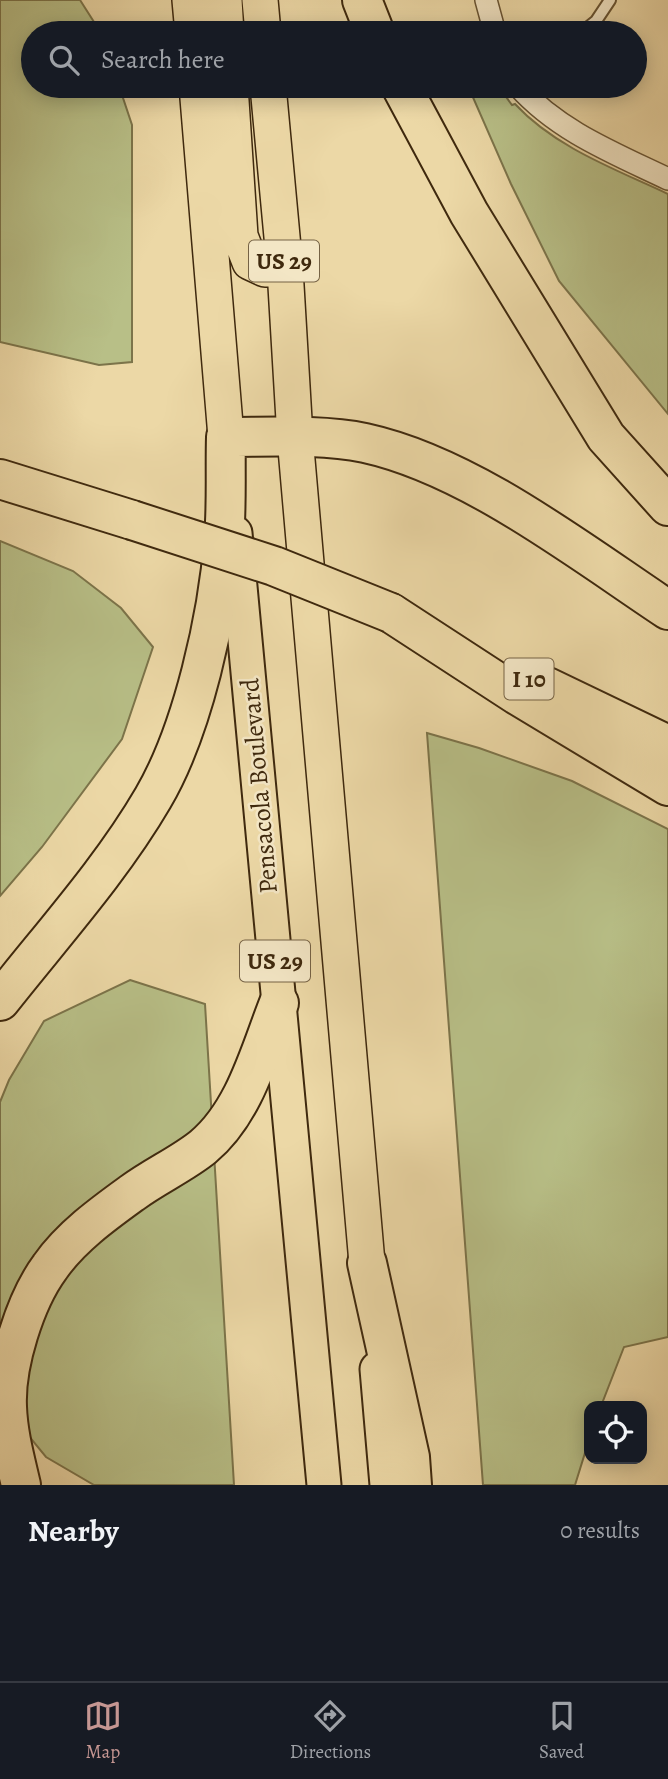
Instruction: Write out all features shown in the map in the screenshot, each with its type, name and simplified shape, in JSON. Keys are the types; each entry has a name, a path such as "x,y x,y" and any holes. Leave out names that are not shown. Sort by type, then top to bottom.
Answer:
{"highway":[{"path":"190,0 192,21"},
{"path":"224,0 225,21"},
{"path":"260,0 262,21"},
{"path":"362,0 370,21"},
{"name":"Pensacola Boulevard","path":"198,98 226,437"},
{"path":"231,98 240,236 250,262 265,270 285,269"},
{"name":"US 29","path":"269,98 285,269 295,437 367,1263"},
{"path":"407,98 469,213 606,437 668,506"},
{"path":"0,1001 127,841 155,795 176,750 194,699 216,601 225,537 226,437 295,437 361,442 396,451 472,484 511,506 668,610"},
{"name":"I 10","path":"0,479 274,566 391,613 668,745"},
{"path":"391,613 517,695 668,786"},
{"path":"21,1485 10,1442 6,1405 12,1354 24,1315 49,1268 79,1235 134,1191 204,1146 229,1118 250,1079 279,1003"},
{"path":"367,1263 410,1457 412,1485"}],"main road":[{"name":"Pensacola Boulevard","path":"226,437 324,1485"},
{"name":"US 29","path":"367,1263 387,1485"}],"street":[{"path":"486,0 492,21"},
{"path":"529,98 578,135 668,179"}],"lane":[{"path":"596,21 610,0"}],"green space":[{"path":"0,0 80,0 93,21 21,21 21,98 123,98 132,125 132,362 99,365 0,342"},
{"path":"473,98 507,98 512,105 515,104 567,145 668,194 668,414 559,281 511,184"},
{"path":"0,541 73,571 121,608 153,647 122,739 42,847 0,896"},
{"path":"427,733 479,748 572,781 668,829 668,1337 624,1347 603,1401 584,1401 584,1456 575,1485 483,1485"},
{"path":"130,980 205,1004 234,1485 94,1485 46,1457 0,1401 0,1102 9,1080 44,1021"}]}
